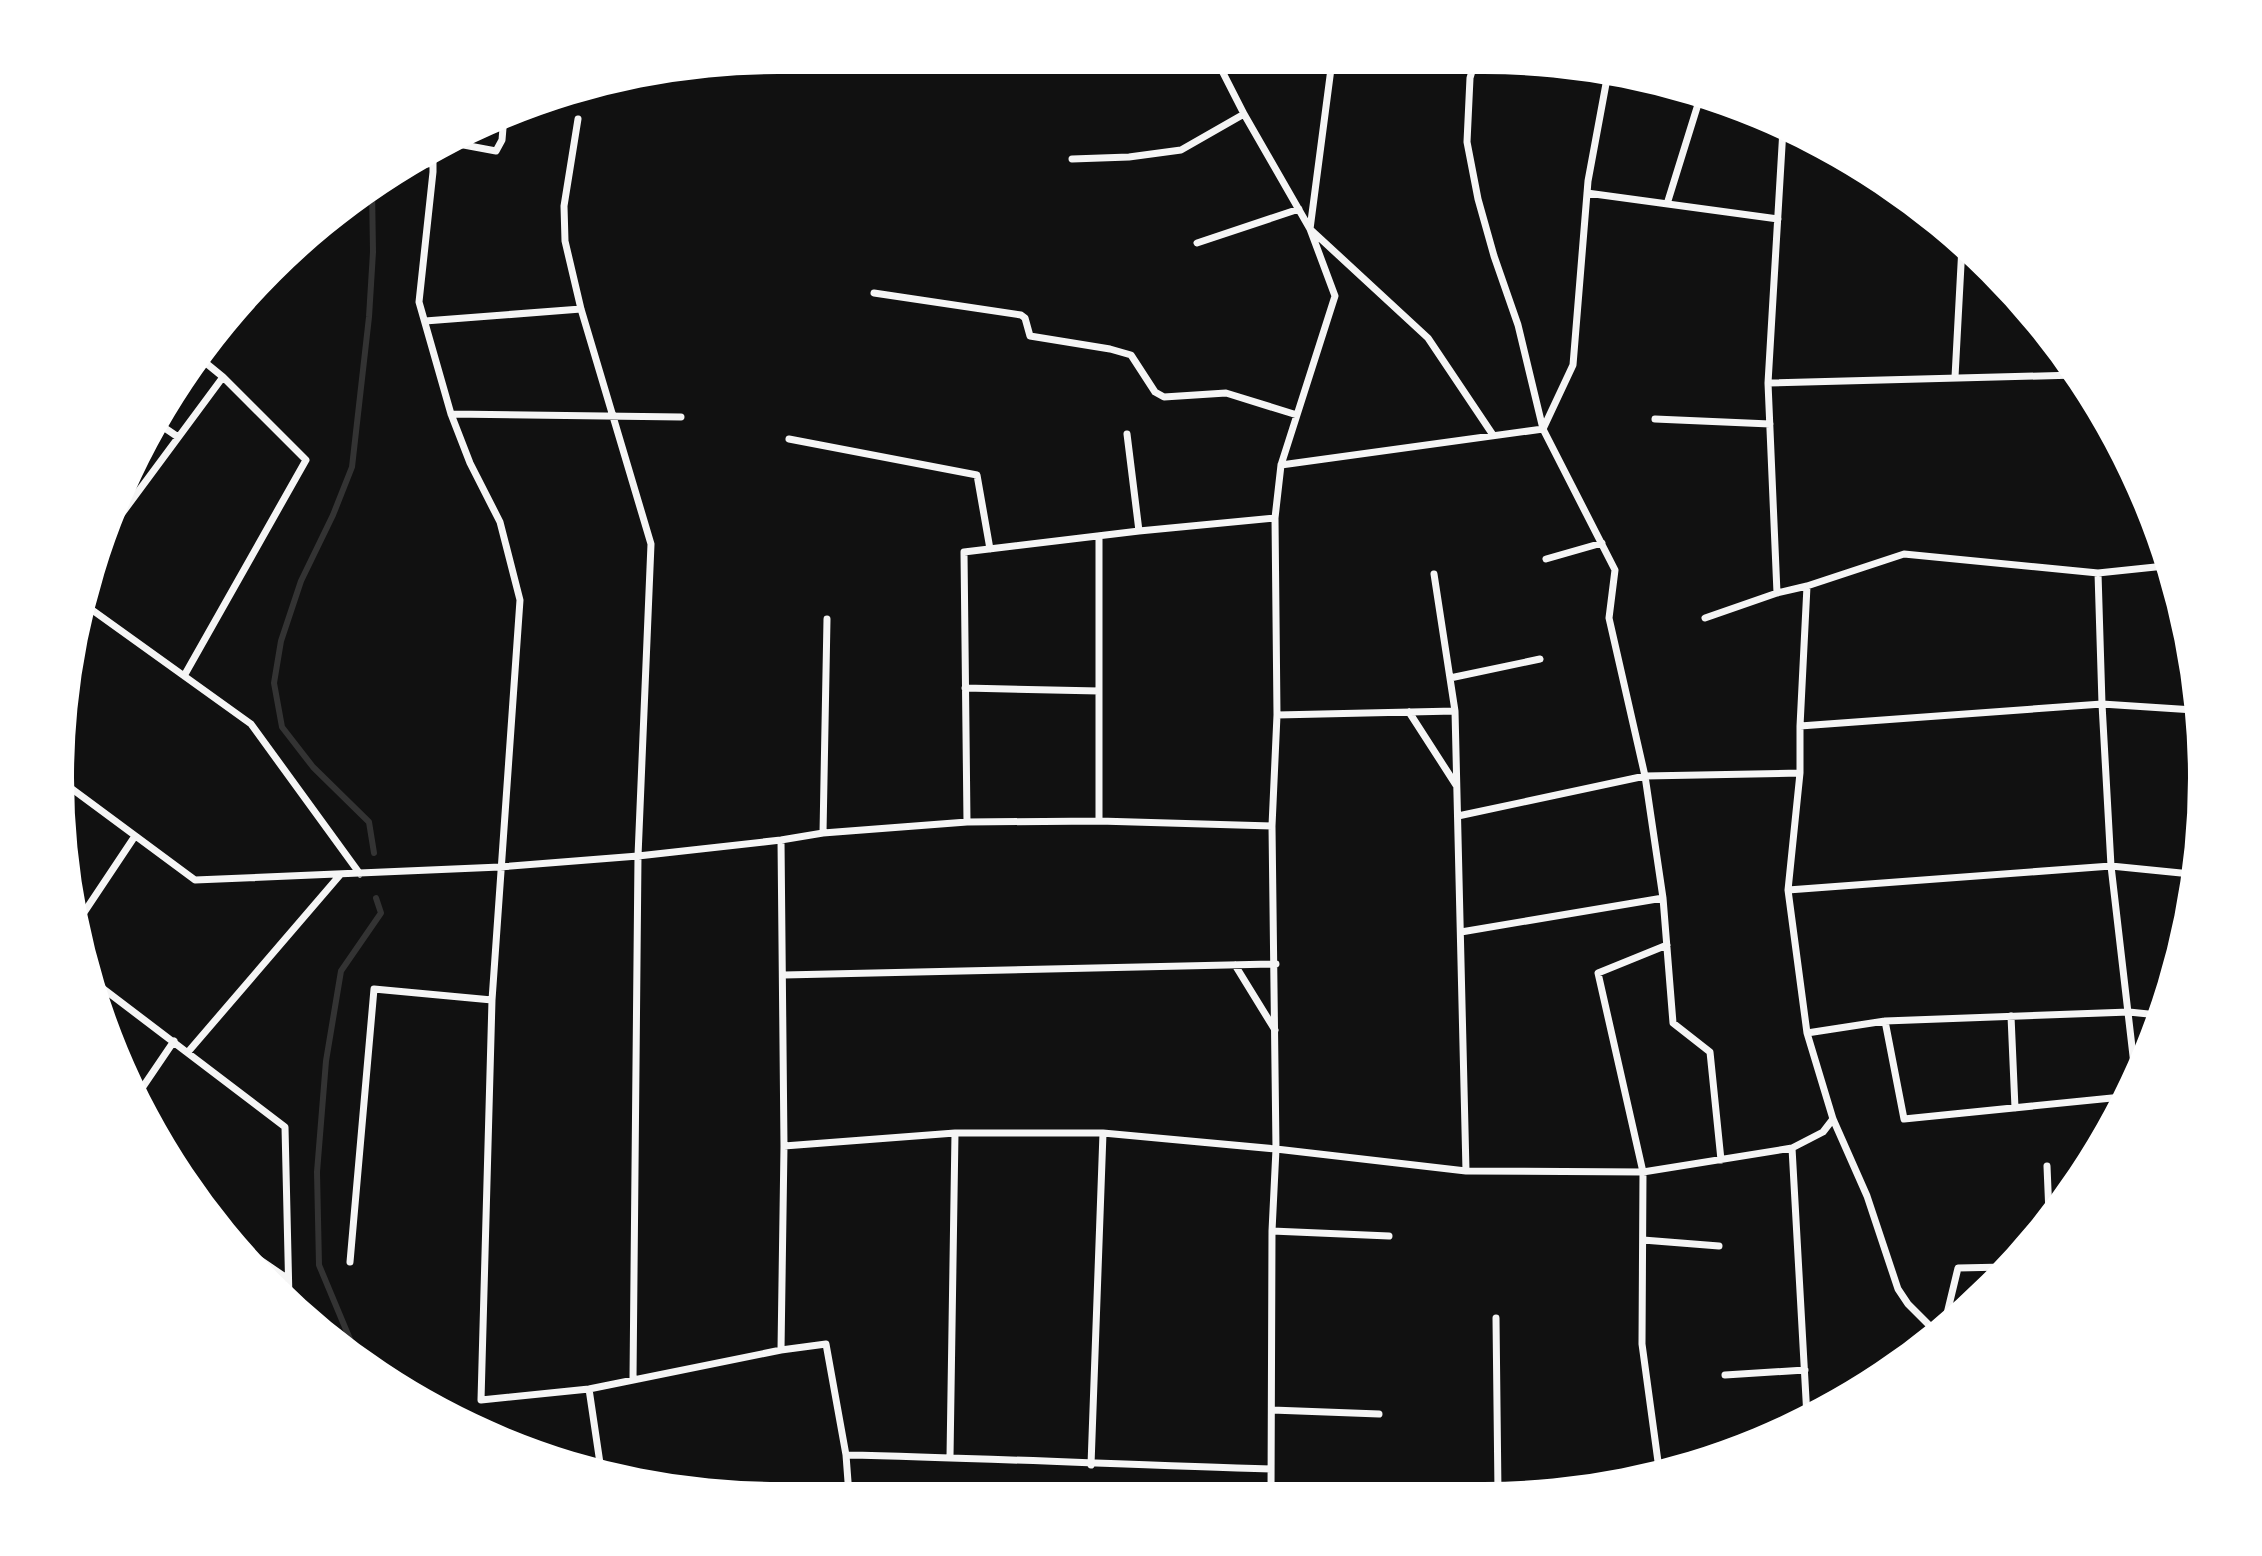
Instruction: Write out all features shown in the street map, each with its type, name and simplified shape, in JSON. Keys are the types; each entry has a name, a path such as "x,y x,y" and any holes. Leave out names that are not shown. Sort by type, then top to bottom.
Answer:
{"street":[{"path":"1224,74 1310,229 1335,296 1281,465 1275,518 1278,715 1272,826 1276,964 1276,1149 1272,1231 1270,1482"},
{"path":"1310,229 1330,74"},
{"path":"1471,74 1467,142 1478,199 1518,325 1543,429 1615,570 1609,618 1645,776 1663,898 1673,1023 1710,1052 1721,1160"},
{"path":"1543,429 1573,365 1587,193 1606,85"},
{"path":"1667,204 1697,107"},
{"path":"1072,159 1129,157 1181,150 1244,114"},
{"path":"578,119 564,206 565,241 581,309 651,544 638,856 633,1379"},
{"path":"467,146 496,151 502,140 503,129"},
{"path":"1777,593 1768,383 1782,140"},
{"path":"433,164 419,302 451,414 470,463 500,522 520,600 492,1000 481,1400 589,1389 780,1350 826,1344 848,1482"},
{"path":"1587,193 1778,219"},
{"path":"1197,243 1299,209"},
{"path":"1310,229 1428,338 1495,435"},
{"path":"1955,377 1961,260"},
{"path":"874,293 1021,315 1025,318 1030,337 1110,349 1131,355 1155,392 1164,397 1226,393 1297,415"},
{"path":"425,321 581,309"},
{"path":"184,676 306,460 208,365"},
{"path":"1768,383 2062,375"},
{"path":"129,504 223,377"},
{"path":"451,414 681,416"},
{"path":"1655,419 1770,424"},
{"path":"166,429 178,437"},
{"path":"1281,465 1543,429"},
{"path":"1127,434 1139,531"},
{"path":"789,439 978,475 990,549"},
{"path":"967,822 964,552 1275,518"},
{"path":"1099,536 1099,821"},
{"path":"1546,559 1602,543"},
{"path":"1705,618 1904,554 2098,573 2155,567"},
{"path":"2098,573 2111,866 2133,1052"},
{"path":"1434,574 1455,711 1466,1171"},
{"path":"1807,586 1800,773 1788,890 1807,1033 1833,1119 1867,1196 1898,1289 1908,1304 1929,1325"},
{"path":"94,611 251,724 360,874"},
{"path":"823,833 827,619"},
{"path":"1450,678 1541,659"},
{"path":"965,688 1099,691"},
{"path":"1800,726 2102,704 2185,709"},
{"path":"1278,715 1455,711"},
{"path":"1409,712 1457,788"},
{"path":"1458,816 1645,776 1800,773"},
{"path":"74,791 195,880 500,867 638,856 823,833 967,822 1099,821 1272,826"},
{"path":"86,909 135,836"},
{"path":"780,1350 784,975 781,840"},
{"path":"1788,890 2111,866 2182,873"},
{"path":"188,1052 340,874"},
{"path":"1461,932 1663,898"},
{"path":"1658,1460 1642,1343 1643,1172 1598,974 1667,945"},
{"path":"784,975 1276,964"},
{"path":"1235,965 1276,1031"},
{"path":"350,1262 374,989 492,1000"},
{"path":"107,992 285,1127 288,1284"},
{"path":"1807,1033 1885,1021 2129,1012 2147,1014"},
{"path":"2011,1016 2015,1108"},
{"path":"1885,1021 1905,1119 2112,1098"},
{"path":"144,1085 174,1041"},
{"path":"783,1146 955,1133 1103,1133 1466,1171 1643,1172 1792,1148 1823,1132 1833,1119"},
{"path":"950,1457 955,1133"},
{"path":"1091,1465 1103,1133"},
{"path":"1792,1148 1806,1404"},
{"path":"2047,1166 2048,1199"},
{"path":"1272,1231 1389,1237"},
{"path":"1643,1240 1719,1246"},
{"path":"1948,1309 1958,1268 1990,1267"},
{"path":"273,1268 288,1279"},
{"path":"1496,1318 1498,1482"},
{"path":"1725,1376 1805,1370"},
{"path":"589,1389 599,1459"},
{"path":"1272,1410 1379,1415"},
{"path":"845,1455 1271,1469"}],"waterway":[{"path":"372,203 373,252 369,317 352,467 333,515 301,581 281,641 274,683 282,727 313,767 369,822 374,853"},
{"path":"349,1337 319,1265 317,1172 326,1061 341,971 381,913 376,898"}]}
